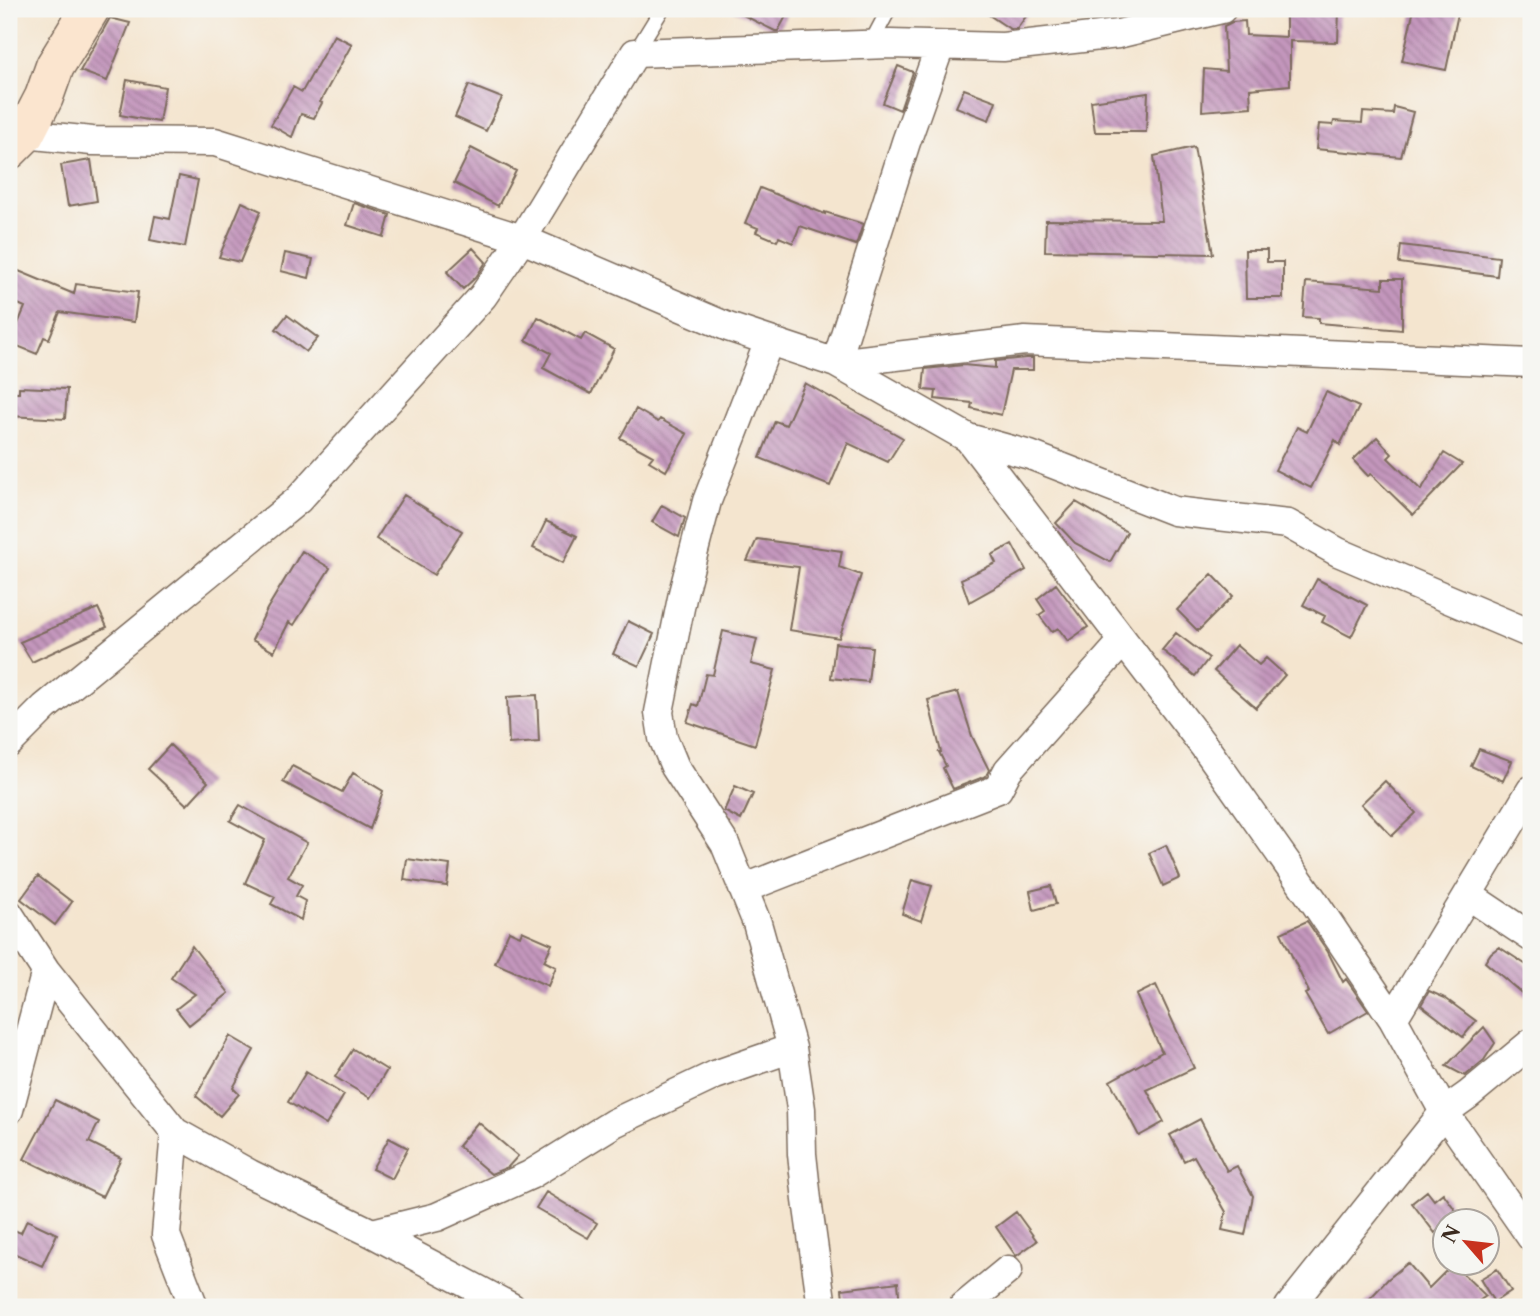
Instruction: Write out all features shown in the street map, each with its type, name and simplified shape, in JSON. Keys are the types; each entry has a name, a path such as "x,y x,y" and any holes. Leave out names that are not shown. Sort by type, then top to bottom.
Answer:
{"main road":[{"path":"17,142 44,97 55,66 90,9"}],"street":[{"path":"9,743 45,707 298,500 483,296 522,239 635,53 870,45 1003,47 1118,34 1222,9"},
{"path":"836,363 906,142 940,46"},
{"path":"17,142 215,142 522,239 728,327 836,363 968,438 1030,455 1174,511 1288,524 1338,552 1531,634"},
{"path":"769,341 707,501 683,593 659,712 663,738 675,767 725,844 744,889 757,923 792,1048 801,1109 806,1189 822,1307"},
{"path":"836,363 1025,341 1531,363"},
{"path":"968,438 1210,754 1315,903 1393,1019 1444,1112 1531,1237"},
{"path":"744,889 998,789 1008,770 1123,641"},
{"path":"1393,1019 1531,790"},
{"path":"1468,895 1531,937"},
{"path":"9,914 47,971 175,1132 250,1174 372,1233 511,1307"},
{"path":"9,1110 47,971"},
{"path":"1289,1307 1444,1112 1468,1096 1531,1043"},
{"path":"372,1233 438,1217 530,1175 614,1123 715,1075 792,1048"},
{"path":"175,1132 166,1235 194,1307"},
{"path":"963,1307 1008,1270"}],"lane":[{"path":"635,53 662,9"},
{"path":"870,45 888,9"}],"building":[{"path":"731,9 790,9 778,31 775,31"},
{"path":"980,9 1031,9 1017,29 1010,29"},
{"path":"1339,9 1338,42 1290,41 1290,85 1250,89 1251,107 1202,111 1204,69 1226,71 1224,26 1245,21 1246,35 1286,37 1286,11"},
{"path":"1414,9 1459,9 1446,70 1402,61"},
{"path":"110,18 130,23 107,81 80,71"},
{"path":"334,35 352,44 314,118 301,114 292,137 271,125 293,87 302,92"},
{"path":"898,66 913,72 900,110 883,103"},
{"path":"127,80 165,87 159,122 120,115"},
{"path":"469,85 502,98 486,131 455,117"},
{"path":"964,89 996,101 989,120 956,107"},
{"path":"1148,93 1146,132 1095,132 1091,101"},
{"path":"1394,107 1413,112 1401,157 1316,149 1319,124 1333,125 1334,121 1362,123 1363,112 1393,114"},
{"path":"1194,147 1213,254 1045,251 1046,220 1162,221 1154,156"},
{"path":"471,148 516,171 498,206 454,183"},
{"path":"91,160 97,201 68,206 61,165"},
{"path":"179,176 198,180 185,247 150,240 155,216 170,219"},
{"path":"760,188 825,214 863,224 856,245 800,226 793,243 779,237 777,241 756,232 758,228 745,223"},
{"path":"242,202 261,211 240,262 219,257"},
{"path":"354,203 390,215 384,237 347,225"},
{"path":"1401,245 1499,257 1497,276 1399,263"},
{"path":"473,248 486,262 476,277 463,289 447,272"},
{"path":"1245,250 1267,250 1267,262 1283,262 1283,298 1246,298"},
{"path":"285,253 313,259 309,278 281,271"},
{"path":"9,267 74,294 76,284 138,292 134,322 60,312 49,339 44,337 37,354 10,343 25,307 9,300"},
{"path":"1383,279 1402,279 1402,330 1319,323 1319,318 1303,317 1306,282 1383,288"},
{"path":"287,315 318,338 306,352 276,329"},
{"path":"538,317 581,340 585,333 614,349 591,394 543,368 551,353 526,340"},
{"path":"1033,358 1033,370 1011,370 1001,415 971,408 972,403 935,399 936,391 923,390 925,369 963,365 995,368 995,361"},
{"path":"805,383 903,438 888,462 848,443 830,486 760,458 775,421 786,425"},
{"path":"19,387 67,389 65,419 9,416 9,393 19,393"},
{"path":"1326,392 1359,407 1340,445 1335,440 1311,488 1275,470 1297,427 1307,432"},
{"path":"636,409 687,434 666,471 649,461 653,456 620,438"},
{"path":"1377,437 1392,454 1388,458 1421,490 1444,453 1462,464 1413,515 1353,460"},
{"path":"404,495 462,531 434,575 376,539"},
{"path":"1076,502 1127,532 1110,562 1075,543 1056,523"},
{"path":"662,505 685,518 679,537 652,522"},
{"path":"546,521 577,536 563,563 533,548"},
{"path":"757,539 842,551 839,567 861,575 839,638 789,630 799,567 747,561"},
{"path":"1012,544 1026,570 969,602 961,579 996,563 992,555"},
{"path":"302,551 330,568 294,625 289,622 274,652 252,640 267,609"},
{"path":"1212,574 1233,596 1198,631 1177,610"},
{"path":"1317,579 1367,605 1351,637 1322,622 1325,616 1303,605"},
{"path":"1056,584 1088,627 1068,641 1058,628 1052,632 1039,615 1045,611 1037,599"},
{"path":"98,608 107,627 32,662 20,642"},
{"path":"628,621 654,634 639,666 613,654"},
{"path":"723,631 757,639 751,664 775,670 755,745 687,722 693,704 698,706 706,674 713,675"},
{"path":"1176,633 1209,658 1195,676 1162,650"},
{"path":"835,643 872,647 868,682 831,678"},
{"path":"1236,645 1259,665 1266,658 1285,675 1256,708 1214,671"},
{"path":"958,692 972,736 989,770 986,776 953,789 943,768 946,766 939,752 928,700"},
{"path":"537,695 539,742 509,744 507,697"},
{"path":"170,745 208,782 187,805 148,769"},
{"path":"1479,749 1512,761 1503,781 1471,766"},
{"path":"292,766 342,792 353,773 383,791 370,829 283,782"},
{"path":"1385,781 1416,813 1392,836 1361,804"},
{"path":"735,786 753,794 741,820 724,811"},
{"path":"240,805 307,843 288,877 302,885 296,896 305,901 301,920 271,904 275,897 245,883 265,840 230,821"},
{"path":"1166,845 1180,878 1163,886 1149,853"},
{"path":"407,859 450,865 447,886 404,880"},
{"path":"38,876 72,902 55,925 21,899"},
{"path":"912,880 932,886 921,921 902,914"},
{"path":"1051,886 1056,904 1034,910 1030,891"},
{"path":"1307,921 1328,952 1343,982 1346,979 1368,1011 1328,1034 1305,994 1309,992 1281,933"},
{"path":"509,931 520,936 522,931 552,944 544,961 556,967 548,986 495,963"},
{"path":"192,946 229,993 189,1025 176,1009 195,994 171,978"},
{"path":"1499,947 1531,968 1531,1001 1485,962"},
{"path":"1156,985 1194,1068 1147,1090 1164,1122 1139,1136 1110,1081 1162,1052 1136,995"},
{"path":"1429,991 1445,998 1476,1021 1463,1037 1421,1005"},
{"path":"1484,1027 1495,1043 1484,1060 1465,1076 1446,1066"},
{"path":"230,1036 254,1050 233,1088 239,1094 220,1116 196,1096"},
{"path":"353,1049 387,1070 370,1098 335,1077"},
{"path":"306,1072 344,1095 326,1125 288,1102"},
{"path":"55,1100 99,1122 89,1142 121,1158 102,1197 24,1159"},
{"path":"1200,1119 1227,1171 1237,1166 1253,1196 1245,1235 1222,1230 1226,1212 1194,1156 1184,1161 1170,1135"},
{"path":"478,1122 518,1156 508,1167 491,1174 458,1146"},
{"path":"389,1138 408,1148 392,1179 372,1169"},
{"path":"1427,1191 1434,1200 1443,1193 1454,1208 1432,1208 1432,1229 1412,1203"},
{"path":"546,1192 597,1223 588,1238 536,1208"},
{"path":"1016,1212 1037,1241 1016,1256 996,1227"},
{"path":"27,1220 57,1234 42,1266 9,1251 9,1228 21,1233"},
{"path":"1408,1263 1429,1288 1439,1278 1467,1278 1486,1296 1470,1307 1362,1307 1388,1279"},
{"path":"1502,1277 1511,1291 1494,1302 1480,1279"},
{"path":"898,1282 900,1307 844,1307 842,1289"}]}
